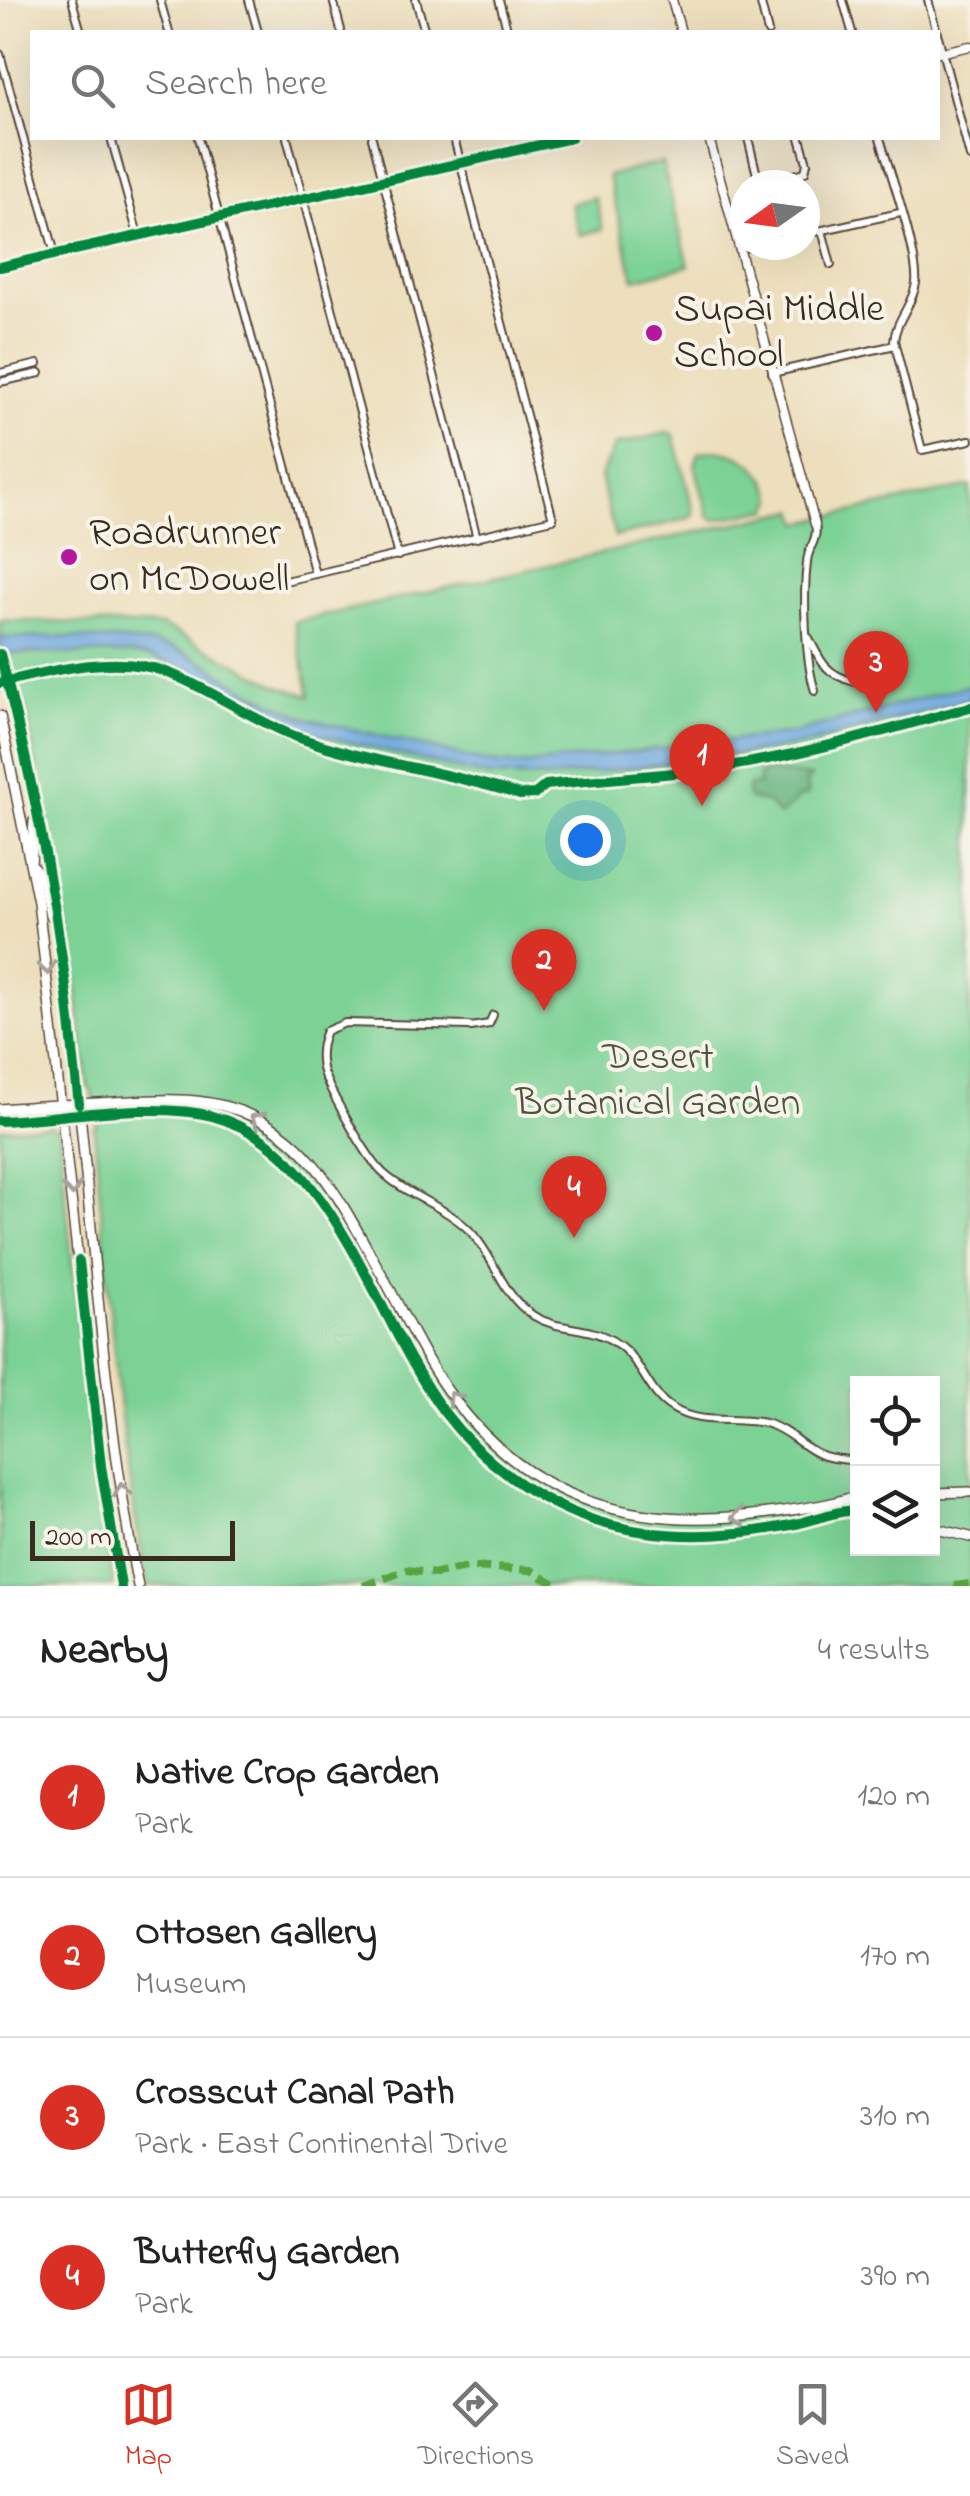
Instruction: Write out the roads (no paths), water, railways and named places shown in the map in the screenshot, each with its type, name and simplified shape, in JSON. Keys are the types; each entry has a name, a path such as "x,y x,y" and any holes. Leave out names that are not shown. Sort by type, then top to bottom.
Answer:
{"main road":[{"path":"0,654 33,795 58,937 109,1396 138,1586"},
{"path":"0,716 30,864 49,986 101,1466 122,1586"},
{"path":"33,795 30,864 42,878 58,937"},
{"path":"0,1109 175,1099 207,1102 253,1116 293,1142 331,1186 453,1398 496,1445 562,1490 624,1513 682,1521 780,1512 850,1497"},
{"path":"0,1121 173,1111 200,1114 245,1129 285,1155 322,1200 445,1413 491,1461 552,1502 615,1526 689,1536 785,1526 850,1512"},
{"path":"940,1493 970,1492"},
{"path":"940,1530 970,1537"}],"street":[{"path":"72,0 80,30"},
{"path":"160,0 168,30"},
{"path":"249,0 257,30"},
{"path":"333,0 341,30"},
{"path":"416,0 424,30"},
{"path":"499,0 507,30"},
{"path":"672,0 680,30"},
{"path":"760,0 768,30"},
{"path":"843,0 851,30"},
{"path":"928,0 936,30"},
{"path":"970,46 940,53 970,158"},
{"path":"0,54 55,254"},
{"path":"111,140 138,235"},
{"path":"199,140 315,574"},
{"path":"288,140 398,556"},
{"path":"373,140 477,538"},
{"path":"272,584 554,518 455,140"},
{"path":"710,140 730,216"},
{"path":"748,140 757,176 763,182 805,172 800,140"},
{"path":"881,140 916,276 913,294 897,324 894,346 922,450 970,440"},
{"path":"0,267 461,163 538,141"},
{"path":"831,265 822,230 900,212"},
{"path":"742,260 815,524 816,538 807,555 806,568 807,651 815,691"},
{"path":"772,372 894,346"},
{"path":"0,373 39,368 0,382"},
{"path":"809,636 826,671 854,682"},
{"path":"492,1015 489,1024 470,1026 332,1025 322,1040 323,1074 375,1164 400,1186 474,1235 515,1301 541,1320 583,1328 608,1338 624,1349 659,1397 673,1409 694,1418 765,1423 784,1430 821,1454 850,1459"}],"water":[{"path":"63,637 174,648 250,692 306,718 488,762 521,765 794,733 970,685 970,699 808,744 772,750 549,778 486,776 297,729 151,657 0,653 0,638"}],"place":[{"name":"Supai Middle School","path":"654,333"},
{"name":"Roadrunner on McDowell","path":"69,557"},
{"name":"Crosscut Canal Path","path":"876,713"},
{"name":"Native Crop Garden","path":"702,806"},
{"name":"Ottosen Gallery","path":"544,1011"},
{"name":"Butterfly Garden","path":"574,1238"}],"park label":[{"name":"Desert Botanical Garden","path":"658,1081"}]}
